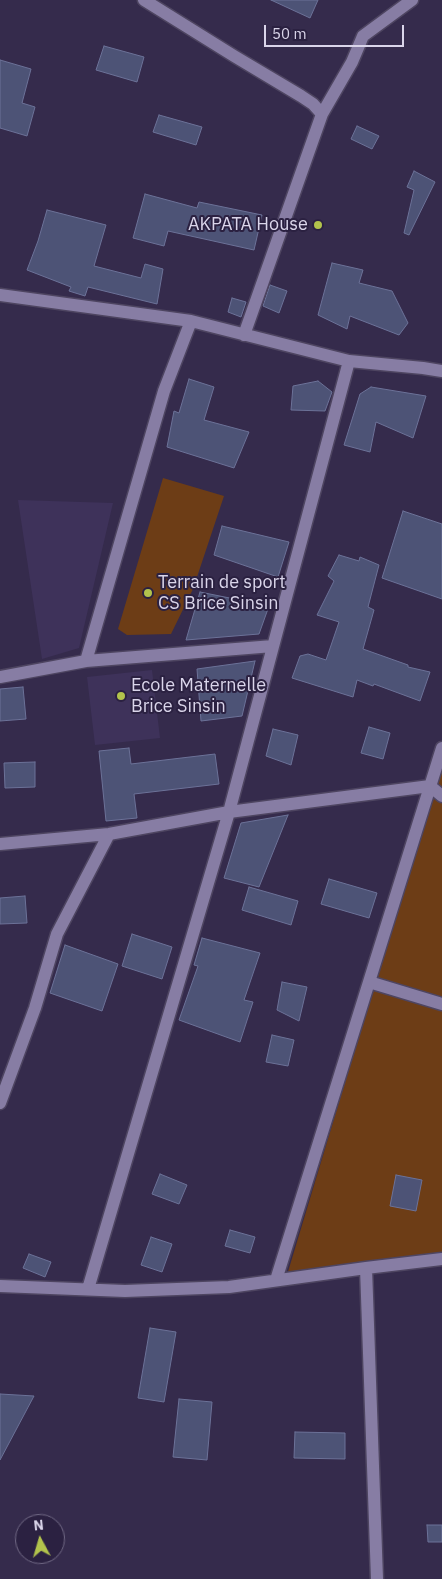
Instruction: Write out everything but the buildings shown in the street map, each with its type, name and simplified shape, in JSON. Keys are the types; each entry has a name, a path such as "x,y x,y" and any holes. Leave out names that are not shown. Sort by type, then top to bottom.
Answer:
{"street":[{"path":"144,0 301,96 313,104 322,114"},
{"path":"244,335 322,114 352,62 363,36 412,0"},
{"path":"0,295 191,321 349,361 442,371"},
{"path":"86,661 164,391 191,321"},
{"path":"88,1289 229,812 349,361"},
{"path":"0,677 86,661 273,646"},
{"path":"276,1280 442,748"},
{"path":"0,844 110,834 229,812 430,786 442,796"},
{"path":"0,1103 35,1008 56,934 110,834"},
{"path":"369,982 442,1004"},
{"path":"0,1286 125,1291 229,1287 442,1259"},
{"path":"366,1268 377,1579"}],"shaded area":[{"path":"163,478 224,496 193,589 171,634 127,635 118,629"},
{"path":"18,500 113,503 79,648 42,659"},
{"path":"152,670 160,738 95,745 87,677"},
{"path":"442,765 442,1264 287,1275 435,783"}],"place":[{"name":"AKPATA House","path":"318,225"},
{"name":"Terrain de sport CS Brice Sinsin","path":"148,593"},
{"name":"Ecole Maternelle Brice Sinsin","path":"121,696"}]}
